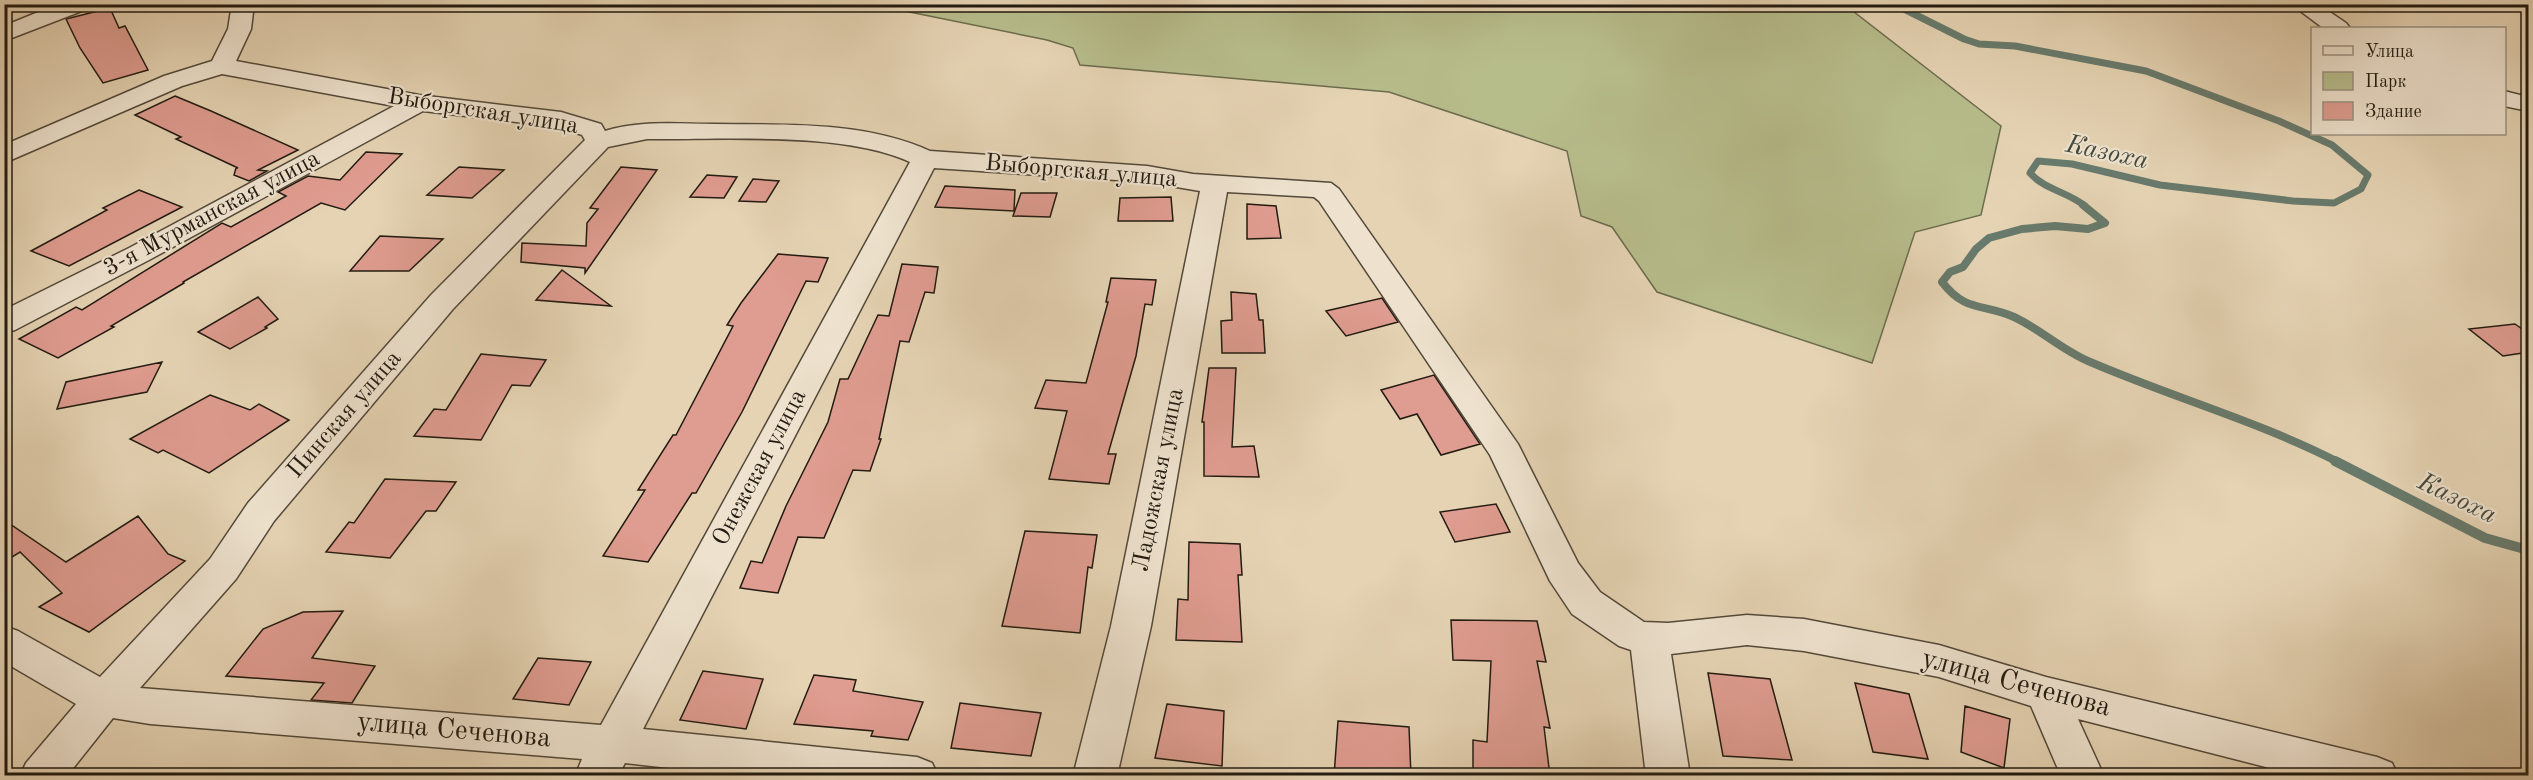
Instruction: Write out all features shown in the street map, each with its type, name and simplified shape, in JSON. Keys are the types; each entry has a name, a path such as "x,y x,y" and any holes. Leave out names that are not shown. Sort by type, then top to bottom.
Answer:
{"street":[{"path":"4,34 79,4"},
{"path":"4,155 173,81 221,66 236,42 243,23 243,4"},
{"path":"2302,4 2336,27"},
{"name":"Выборгская улица","path":"221,66 418,103 561,120 592,130 599,141 622,134 647,131 815,133 897,146 925,159 1147,174 1193,182 1321,189 1329,195 1506,452 1569,579 1586,603 1634,635 1649,639"},
{"path":"2506,98 2529,104"},
{"name":"3-я Мурманская улица","path":"4,323 140,254 418,103"},
{"name":"Пинская улица","path":"40,776 104,700 223,569 261,512 442,302 599,141"},
{"name":"Онежская улица","path":"604,760 925,159"},
{"name":"Ладожская улица","path":"1095,776 1131,626 1215,182"},
{"name":"улица Сеченова","path":"1649,639 1747,630 1804,635 1939,661 2046,694 2377,776"},
{"path":"1649,639 1668,776"},
{"name":"улица Сеченова","path":"4,642 104,700 150,707 604,760 918,776"},
{"path":"2046,694 2083,776"}],"green space":[{"path":"875,5 1845,5 2001,126 1981,215 1915,232 1872,363 1657,292 1612,227 1581,216 1567,151 1389,92 1080,65 1073,48 1047,40"}],"building":[{"path":"110,8 119,28 125,26 148,70 103,83 80,48 66,19"},
{"path":"175,96 298,150 258,170 267,171 249,181 234,175 238,168 176,139 181,137 135,115"},
{"path":"366,152 402,154 345,210 321,203 183,282 111,326 114,327 58,358 19,339 76,307 82,310 222,223 231,227 286,196 278,192 308,176 340,180"},
{"path":"459,167 504,170 472,198 427,195"},
{"path":"621,167 657,170 585,273 585,268 521,262 522,243 586,246 587,223 598,209 590,208"},
{"path":"707,175 737,177 724,198 690,197"},
{"path":"753,179 779,181 766,202 739,201"},
{"path":"945,186 1015,190 1014,211 935,207"},
{"path":"139,190 182,207 69,266 31,251 107,210 103,208"},
{"path":"1021,193 1057,193 1050,217 1013,216"},
{"path":"1171,197 1173,221 1118,221 1120,198"},
{"path":"1247,204 1276,206 1281,238 1247,239"},
{"path":"380,236 443,239 409,271 350,271"},
{"path":"778,254 828,258 818,282 806,281 742,412 696,493 692,493 648,562 603,556 645,490 638,490 673,435 676,435 733,326 727,325"},
{"path":"902,264 938,267 934,293 925,292 909,342 900,341 879,439 881,439 870,471 853,470 824,538 798,537 778,593 740,588 751,561 762,563 786,506 828,422 840,379 848,379 878,315 889,316"},
{"path":"562,270 611,306 536,300"},
{"path":"1111,278 1156,280 1152,305 1145,304 1136,356 1108,454 1116,454 1109,484 1049,479 1067,411 1035,408 1046,380 1086,383 1108,302 1106,302"},
{"path":"1231,292 1256,294 1259,320 1263,320 1265,353 1222,353 1221,321 1232,320"},
{"path":"258,297 278,319 265,327 267,328 230,349 198,332"},
{"path":"1382,298 1398,322 1346,336 1326,311"},
{"path":"2515,324 2529,334 2529,352 2503,356 2469,329"},
{"path":"481,354 546,360 530,386 512,385 481,440 414,436 434,409 446,410"},
{"path":"162,362 147,392 57,409 66,382"},
{"path":"1209,368 1236,368 1232,447 1254,446 1259,477 1204,476 1204,422 1202,422"},
{"path":"1434,375 1480,444 1441,455 1417,414 1400,419 1381,390"},
{"path":"210,395 250,410 259,404 289,420 209,473 163,450 158,453 130,439"},
{"path":"385,479 456,482 436,511 426,511 390,558 326,552 349,522 354,523"},
{"path":"1496,504 1510,532 1455,542 1440,512"},
{"path":"138,516 168,554 185,561 89,632 39,607 62,593 20,552 4,562 4,520 66,562"},
{"path":"1025,531 1097,535 1092,568 1088,567 1080,633 1002,626"},
{"path":"1189,542 1240,544 1242,575 1238,575 1242,642 1176,640 1178,599 1188,600"},
{"path":"343,611 312,658 375,666 352,703 311,700 324,683 226,676 263,629 303,612"},
{"path":"1451,620 1537,621 1546,662 1537,661 1550,728 1544,727 1550,776 1473,776 1473,740 1487,742 1491,661 1453,660"},
{"path":"538,658 591,662 569,705 513,699"},
{"path":"703,671 763,679 746,729 680,720"},
{"path":"1708,673 1770,679 1792,760 1723,756"},
{"path":"814,675 856,680 853,691 923,702 908,740 871,736 873,731 794,724"},
{"path":"1855,683 1909,694 1928,759 1873,752"},
{"path":"960,703 1041,713 1031,756 951,748"},
{"path":"1167,704 1224,711 1222,766 1155,758"},
{"path":"1965,706 2010,719 2004,768 1961,752"},
{"path":"1338,721 1409,727 1411,776 1334,776"}],"waterway":[{"name":"Казоха","path":"1894,4 1964,39 1979,44 2015,46 2146,71 2279,121 2332,145 2368,175 2361,189 2334,203 2293,201 2160,185 2072,164 2038,161 2030,173 2036,179 2085,206"},
{"name":"Казоха","path":"2083,205 2105,223 2088,229 2055,226 2022,229 1989,238 1976,249 1963,267 1950,272 1942,282 1959,299 2014,317 2088,361 2277,434 2338,462"},
{"name":"Казоха","path":"2335,461 2485,538 2528,550"}]}
